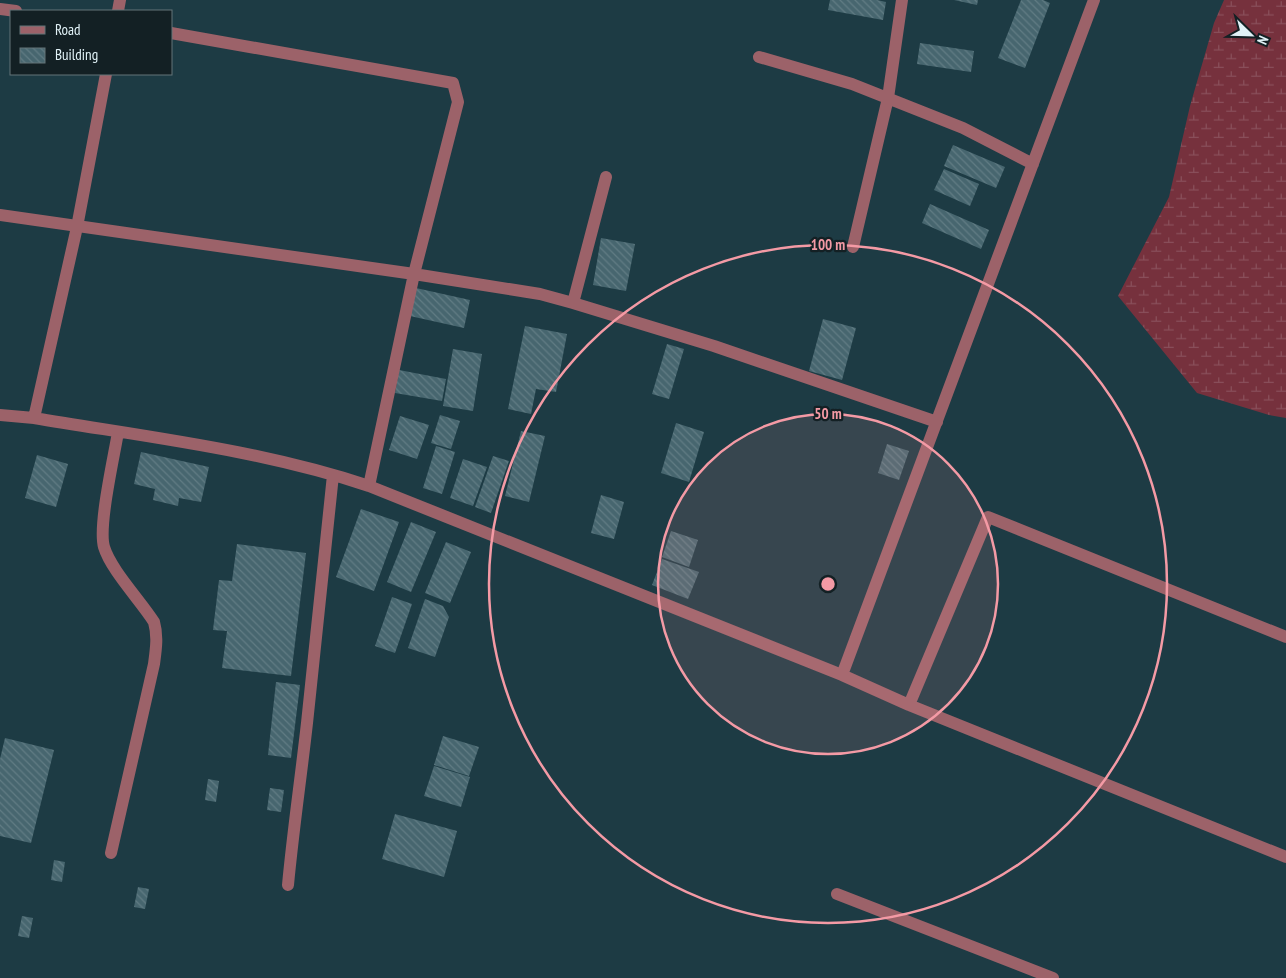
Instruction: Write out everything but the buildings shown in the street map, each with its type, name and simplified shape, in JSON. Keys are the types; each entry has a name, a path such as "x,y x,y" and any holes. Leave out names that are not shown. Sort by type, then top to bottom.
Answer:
{"street":[{"path":"852,247 888,98 902,0"},
{"path":"842,676 1094,0"},
{"path":"172,33 453,83 458,102 414,274 369,486"},
{"path":"759,57 852,84 888,98 963,128 1033,164"},
{"path":"34,418 77,226 106,75"},
{"path":"573,303 606,177"},
{"path":"0,215 414,274 540,294 714,346 937,422"},
{"path":"0,415 34,418 242,452 334,474 369,486 855,681 909,705 1286,857"},
{"path":"110,853 154,664 156,645 154,622 112,562 104,547 104,516 118,432"},
{"path":"288,885 334,474"},
{"path":"909,705 988,517 1286,637"},
{"path":"837,894 1053,978"}],"green space":[{"path":"1224,0 1286,0 1286,418 1269,415 1197,393 1118,296 1169,197 1190,106 1214,23"}]}
